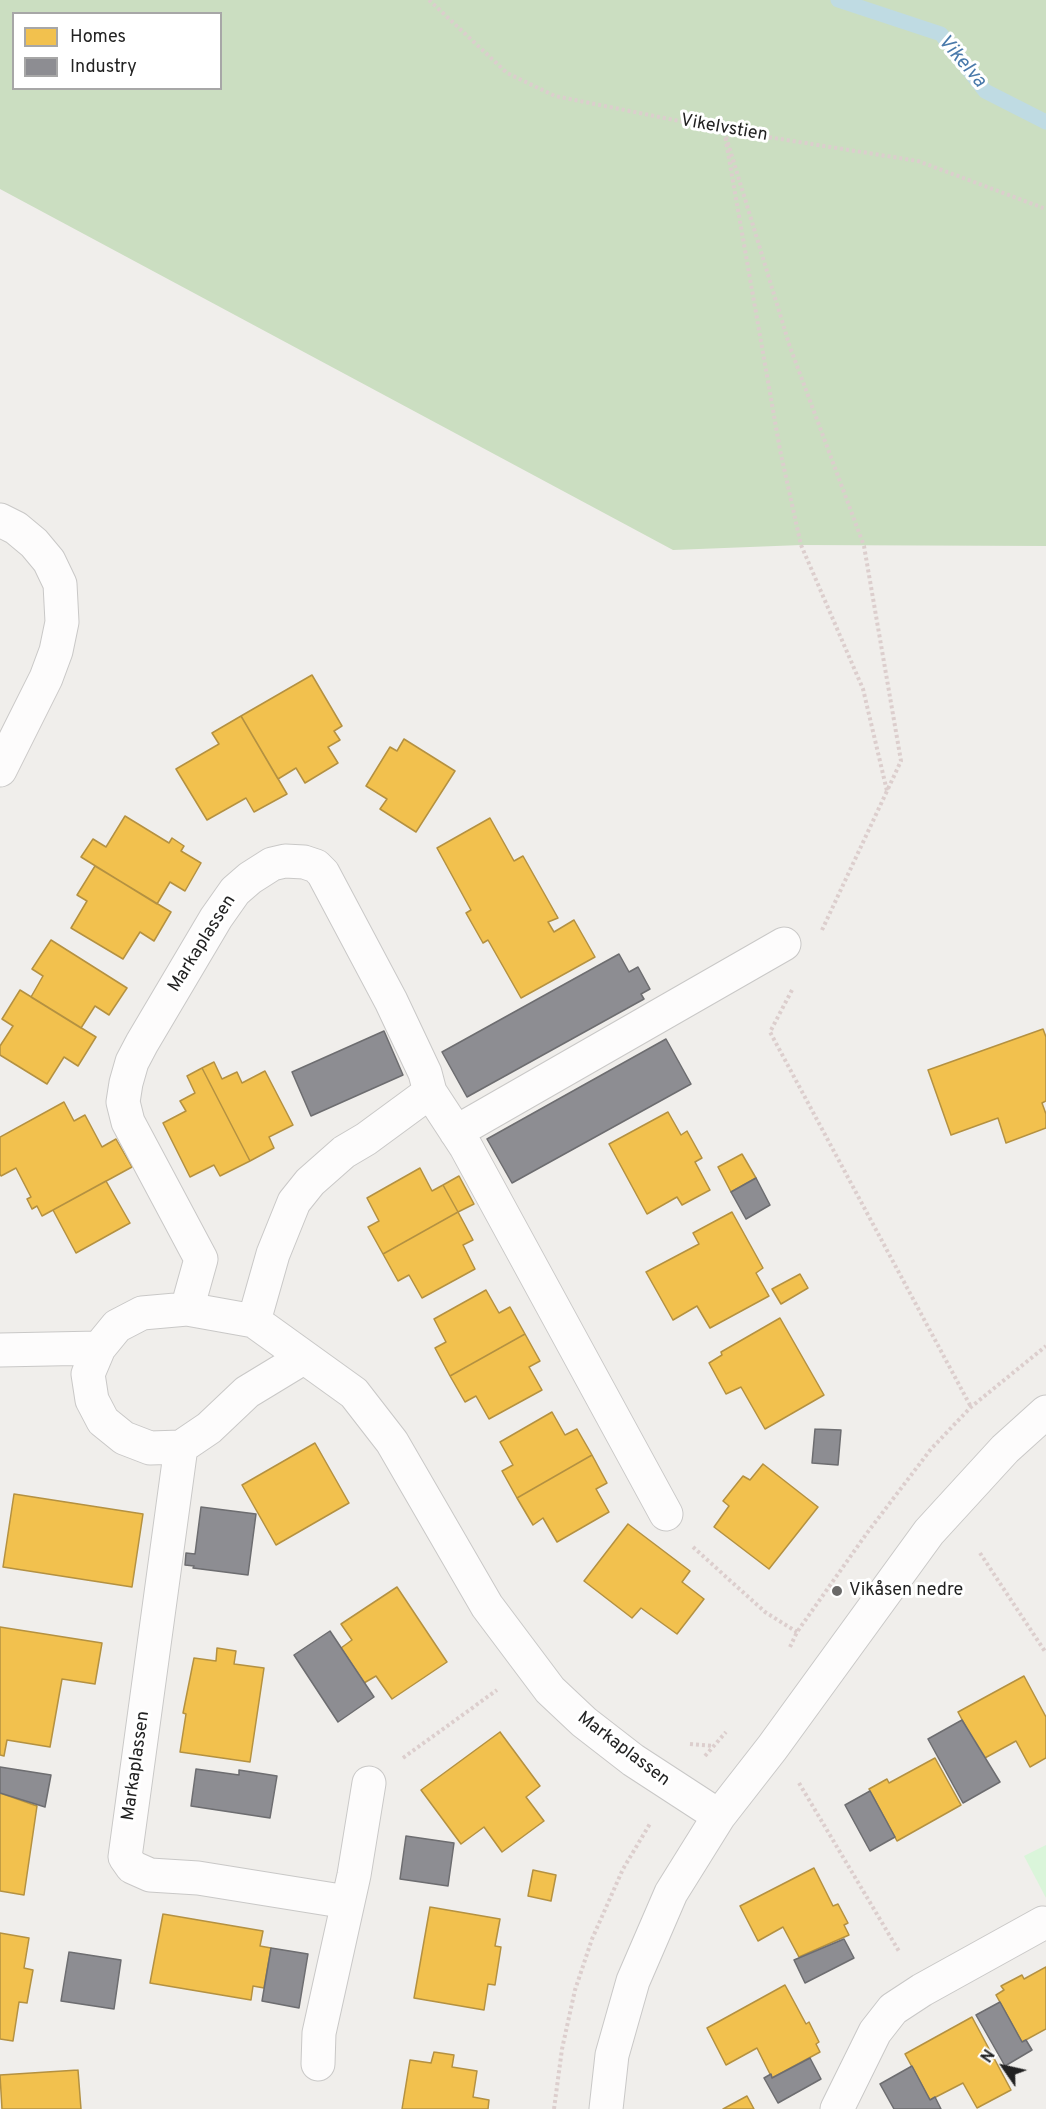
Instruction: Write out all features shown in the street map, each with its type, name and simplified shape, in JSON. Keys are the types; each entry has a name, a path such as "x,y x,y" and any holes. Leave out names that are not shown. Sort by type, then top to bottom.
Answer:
{"street":[{"path":"0,520 16,528 34,543 49,561 60,584 62,622 46,678 0,770"},
{"name":"Markaplassen","path":"188,1308 201,1259 128,1122 123,1101 126,1083 132,1062 142,1042 216,918 235,891 272,864 285,861 304,862 316,866 322,873 391,1001 425,1073 430,1092 456,1132 666,1514"},
{"path":"456,1132 784,944"},
{"path":"254,1321 273,1254 294,1202 310,1182 344,1152 366,1139 430,1092"},
{"name":"Markaplassen","path":"347,1902 198,1878 150,1875 132,1867 124,1857 181,1447 150,1448 124,1438 103,1421 92,1400 88,1374 99,1348 117,1326 142,1313 188,1308 254,1321 354,1393 392,1442 487,1606 549,1690 584,1722 633,1760 719,1816"},
{"path":"0,1350 99,1348"},
{"path":"181,1447 209,1428 247,1392 303,1358"},
{"path":"606,2109 612,2055 633,1981 671,1893 719,1816 929,1532 1005,1449 1046,1413"},
{"path":"318,2064 319,2033 369,1783"},
{"path":"837,2109 875,2032 893,2009 922,1990 1043,1923"}],"path":[{"name":"Vikelvstien","path":"429,0 507,73 555,96 724,130 918,161 1046,208"},
{"path":"724,130 780,450 801,545 863,689 887,790"},
{"path":"724,130 790,348 864,546 902,761 820,935"},
{"path":"795,984 770,1032 971,1407"},
{"path":"666,1514 686,1540 719,1573 765,1611 797,1632"},
{"path":"980,1553 1046,1653"},
{"path":"369,1783 530,1666"},
{"path":"799,1783 922,1990"}],"green space":[{"path":"0,0 1046,0 1046,546 801,545 673,550 0,189"},
{"path":"1046,1845 1046,1898 1024,1856"}],"building: Homes":[{"path":"312,675 342,726 334,731 340,740 328,747 338,763 305,783 296,768 278,779 241,716"},
{"path":"241,716 287,794 254,812 246,798 207,820 176,769 219,744 212,733"},
{"path":"404,739 455,771 416,832 380,809 387,799 366,786 390,747 397,751"},
{"path":"125,816 169,843 172,838 184,846 181,851 201,863 185,891 170,882 157,904 81,857 93,839 106,847"},
{"path":"490,818 514,861 523,856 558,918 548,922 554,932 574,920 595,957 521,998 488,940 483,943 466,913 471,910 437,848"},
{"path":"95,866 171,912 154,941 140,932 123,959 71,928 87,901 77,895"},
{"path":"51,940 127,988 109,1015 95,1006 81,1028 31,997 43,976 32,969"},
{"path":"20,990 96,1037 78,1066 64,1057 47,1084 0,1055 0,1046 13,1026 2,1019"},
{"path":"1043,1029 1046,1037 1046,1101 1042,1103 1046,1114 1046,1128 1006,1143 998,1118 951,1135 928,1070"},
{"path":"214,1062 222,1079 237,1072 242,1083 265,1071 293,1125 269,1137 274,1148 250,1161 202,1068"},
{"path":"202,1068 250,1161 220,1176 214,1165 190,1177 163,1123 186,1111 180,1101 195,1093 187,1076"},
{"path":"64,1102 74,1121 85,1115 102,1147 116,1139 132,1167 42,1216 37,1206 32,1209 27,1199 31,1197 16,1168 1,1176 0,1137"},
{"path":"668,1112 681,1135 687,1131 702,1158 695,1162 710,1190 682,1205 677,1197 647,1214 609,1144"},
{"path":"742,1154 756,1178 731,1192 718,1167"},
{"path":"420,1168 432,1191 443,1185 458,1212 383,1254 368,1227 379,1221 367,1198"},
{"path":"459,1176 474,1204 458,1212 443,1185"},
{"path":"106,1181 130,1223 76,1253 53,1210"},
{"path":"458,1212 473,1240 463,1245 475,1269 422,1298 409,1275 398,1281 383,1254"},
{"path":"732,1212 763,1268 756,1273 769,1296 710,1328 697,1306 673,1320 646,1272 699,1244 693,1233"},
{"path":"800,1274 808,1288 781,1304 772,1289"},
{"path":"486,1290 499,1313 510,1307 525,1334 450,1376 435,1348 446,1342 434,1319"},
{"path":"780,1318 824,1395 765,1429 741,1387 726,1394 709,1363 722,1355 721,1352"},
{"path":"525,1334 540,1361 529,1367 542,1390 489,1419 476,1396 465,1402 450,1376"},
{"path":"552,1412 565,1435 577,1429 592,1455 517,1498 502,1471 513,1465 500,1442"},
{"path":"315,1443 349,1503 276,1545 242,1485"},
{"path":"592,1455 607,1483 596,1489 609,1512 557,1542 543,1518 533,1525 517,1498"},
{"path":"763,1464 818,1507 769,1569 714,1527 729,1506 723,1501 743,1476 750,1480"},
{"path":"14,1494 143,1514 132,1587 3,1567"},
{"path":"628,1524 690,1571 682,1582 704,1599 677,1634 641,1608 632,1618 584,1581"},
{"path":"397,1587 447,1662 392,1699 376,1676 364,1683 341,1648 352,1640 341,1624"},
{"path":"0,1627 102,1643 95,1684 62,1679 50,1747 7,1740 4,1756 0,1755"},
{"path":"217,1648 236,1651 234,1664 264,1668 250,1762 180,1752 186,1714 183,1713 194,1658 216,1661"},
{"path":"1024,1676 1046,1717 1046,1758 1030,1767 1016,1741 983,1759 958,1712"},
{"path":"500,1732 540,1786 526,1797 544,1821 502,1852 484,1827 461,1844 421,1790"},
{"path":"935,1758 961,1805 897,1841 869,1789 887,1779 889,1783"},
{"path":"0,1793 37,1806 24,1895 0,1891"},
{"path":"814,1868 833,1906 838,1904 848,1923 844,1925 849,1935 799,1957 783,1927 758,1941 740,1906"},
{"path":"533,1870 556,1875 551,1901 528,1896"},
{"path":"430,1907 500,1919 495,1946 501,1947 495,1985 488,1984 484,2010 414,1998"},
{"path":"163,1914 263,1931 260,1946 271,1948 264,1988 253,1986 251,2000 150,1983"},
{"path":"0,1933 29,1938 24,1968 33,1970 27,2003 19,2002 13,2041 0,2039"},
{"path":"1046,1967 1046,2029 1022,2042 996,1995 1004,1990 1001,1986 1022,1975 1024,1979"},
{"path":"785,1985 806,2024 809,2022 819,2042 816,2044 820,2052 772,2078 757,2048 726,2065 707,2028"},
{"path":"972,2017 1011,2090 977,2108 963,2083 930,2100 905,2054"},
{"path":"434,2052 454,2055 452,2067 477,2071 473,2097 489,2100 488,2109 402,2109 410,2060 431,2063"},
{"path":"78,2070 81,2109 2,2109 0,2075"},
{"path":"747,2096 754,2109 723,2109"}],"building: Industry":[{"path":"619,954 629,972 638,967 650,989 641,994 644,999 467,1097 442,1052"},
{"path":"384,1031 403,1075 311,1116 292,1072"},
{"path":"666,1039 691,1084 512,1183 487,1139"},
{"path":"756,1178 770,1205 746,1219 731,1192"},
{"path":"815,1429 841,1430 838,1465 812,1463"},
{"path":"201,1507 256,1514 248,1575 185,1565 186,1553 195,1554"},
{"path":"330,1631 374,1697 338,1722 294,1655"},
{"path":"962,1720 1000,1782 963,1803 928,1739"},
{"path":"0,1767 51,1775 45,1807 0,1793"},
{"path":"196,1769 239,1775 239,1770 277,1776 270,1818 191,1806"},
{"path":"870,1791 895,1837 870,1851 845,1805"},
{"path":"406,1836 454,1843 448,1886 400,1879"},
{"path":"844,1939 854,1958 805,1983 794,1960"},
{"path":"271,1948 308,1954 299,2008 262,2001"},
{"path":"69,1952 121,1960 114,2009 61,2001"},
{"path":"1000,2002 1022,2042 1026,2040 1032,2050 1005,2066 976,2015"},
{"path":"810,2058 821,2079 778,2103 764,2078 771,2074 772,2078"},
{"path":"912,2066 930,2100 935,2097 941,2109 894,2109 880,2084"}],"waterway":[{"name":"Vikelva","path":"838,0 941,34 985,91 1046,122"}],"place":[{"name":"Vikåsen nedre","path":"837,1591"}]}
